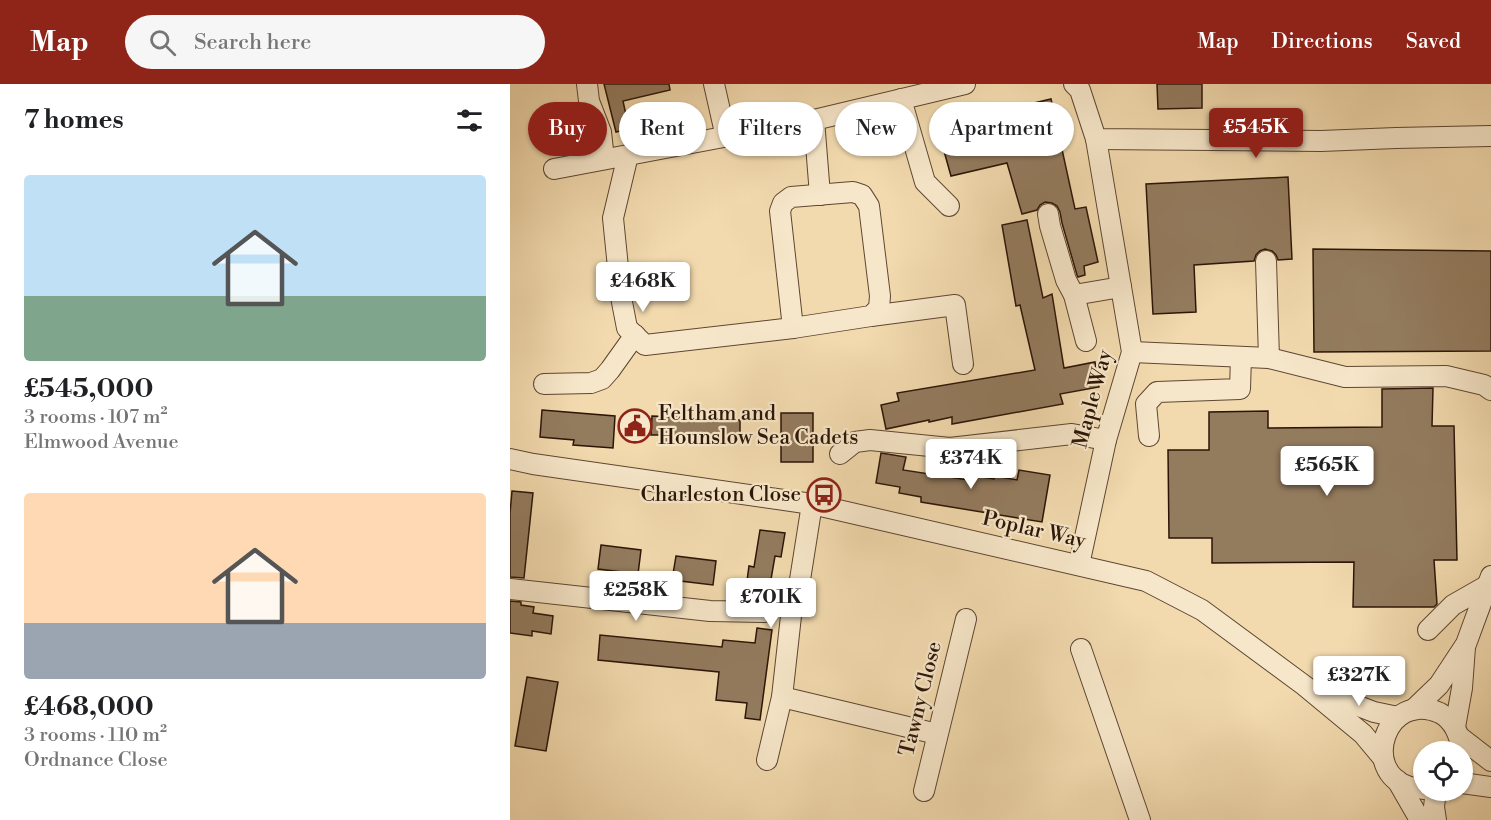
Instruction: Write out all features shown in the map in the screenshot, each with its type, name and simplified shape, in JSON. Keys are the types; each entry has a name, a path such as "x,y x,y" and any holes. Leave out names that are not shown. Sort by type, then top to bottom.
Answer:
{"street":[{"path":"587,84 589,101 601,132 604,159"},
{"path":"714,84 718,102"},
{"path":"823,118 965,84"},
{"name":"Maple Way","path":"1074,84 1080,90 1095,139 1132,352 1106,440 1078,565"},
{"path":"901,99 925,182 949,206"},
{"path":"1095,139 1321,141 1491,136"},
{"path":"554,169 622,156"},
{"path":"628,156 613,218 621,297 627,328 645,345 793,328 955,305 963,364"},
{"path":"817,156 820,195"},
{"path":"793,328 780,211 783,203 791,197 853,192 862,195 869,206 880,296 879,308 871,316"},
{"path":"1048,214 1086,341"},
{"path":"1266,261 1269,358"},
{"path":"1074,295 1121,287"},
{"path":"544,384 591,382 602,379 635,335"},
{"path":"1132,352 1269,358 1345,377 1446,376 1489,386"},
{"path":"1149,436 1146,404 1158,392 1240,389 1241,357"},
{"path":"840,454 855,442 870,440 950,448 1072,434 1106,440"},
{"name":"Poplar Way","path":"510,459 812,504 1146,581 1202,610 1305,686 1363,734 1383,758 1388,770 1397,780 1420,820"},
{"path":"767,760 782,697 791,616 799,586 812,504"},
{"path":"1428,630 1453,605 1489,581"},
{"path":"1383,758 1382,742 1388,728 1439,685 1466,644 1489,581"},
{"path":"510,589 710,611 765,612"},
{"name":"Tawny Close","path":"924,791 966,619"},
{"path":"1466,644 1459,739 1491,761"},
{"path":"1081,649 1140,820"},
{"name":"Poplar Way","path":"1305,686 1374,712 1406,713 1431,710 1445,716 1459,739"},
{"path":"782,697 937,734"},
{"path":"1397,780 1413,788"},
{"path":"1473,785 1491,787"},
{"path":"1435,801 1436,820"}],"building":[{"path":"604,84 669,84 670,90 619,102 619,131 616,132"},
{"path":"1157,84 1202,84 1202,108 1158,109"},
{"path":"945,156 1063,156 1075,209 1086,207 1098,262 1084,266 1085,275 1078,277 1057,206 1045,202 1037,210 1022,214 1007,163 951,176"},
{"path":"1288,177 1292,259 1278,260 1272,251 1265,249 1256,255 1254,261 1194,265 1196,312 1153,314 1146,184"},
{"path":"1027,220 1043,298 1052,294 1064,368 1095,362 1099,387 1060,394 1063,404 952,424 952,417 886,429 881,405 899,401 897,393 1035,370 1020,305 1016,306 1002,225"},
{"path":"1313,249 1491,251 1491,351 1314,352"},
{"path":"1433,388 1432,426 1454,426 1457,560 1434,560 1437,604 1434,607 1353,607 1354,562 1212,563 1212,538 1169,538 1168,450 1209,450 1209,412 1268,411 1268,428 1382,427 1382,389"},
{"path":"542,410 615,416 613,448 573,445 574,440 540,437"},
{"path":"781,413 813,413 813,462 781,462"},
{"path":"652,416 740,420 740,438 725,438 725,444 665,442 665,435 651,435"},
{"path":"881,453 906,457 903,470 968,480 969,475 1017,480 1019,470 1050,475 1042,522 921,502 921,497 899,493 900,487 876,483"},
{"path":"512,491 533,493 524,578 510,577"},
{"path":"760,530 785,533 781,557 775,556 769,591 746,588 749,566 754,567"},
{"path":"601,545 641,550 638,574 598,569"},
{"path":"676,556 716,561 713,585 672,580"},
{"path":"510,601 534,607 533,613 553,616 551,634 532,631 532,636 510,633"},
{"path":"757,628 772,630 760,720 745,718 747,703 716,700 719,672 598,660 600,635 722,647 723,640 755,643"},
{"path":"527,677 558,682 546,751 515,746"}],"place":[{"name":"Feltham and Hounslow Sea Cadets","path":"635,426"},
{"name":"Charleston Close","path":"824,495"}]}
